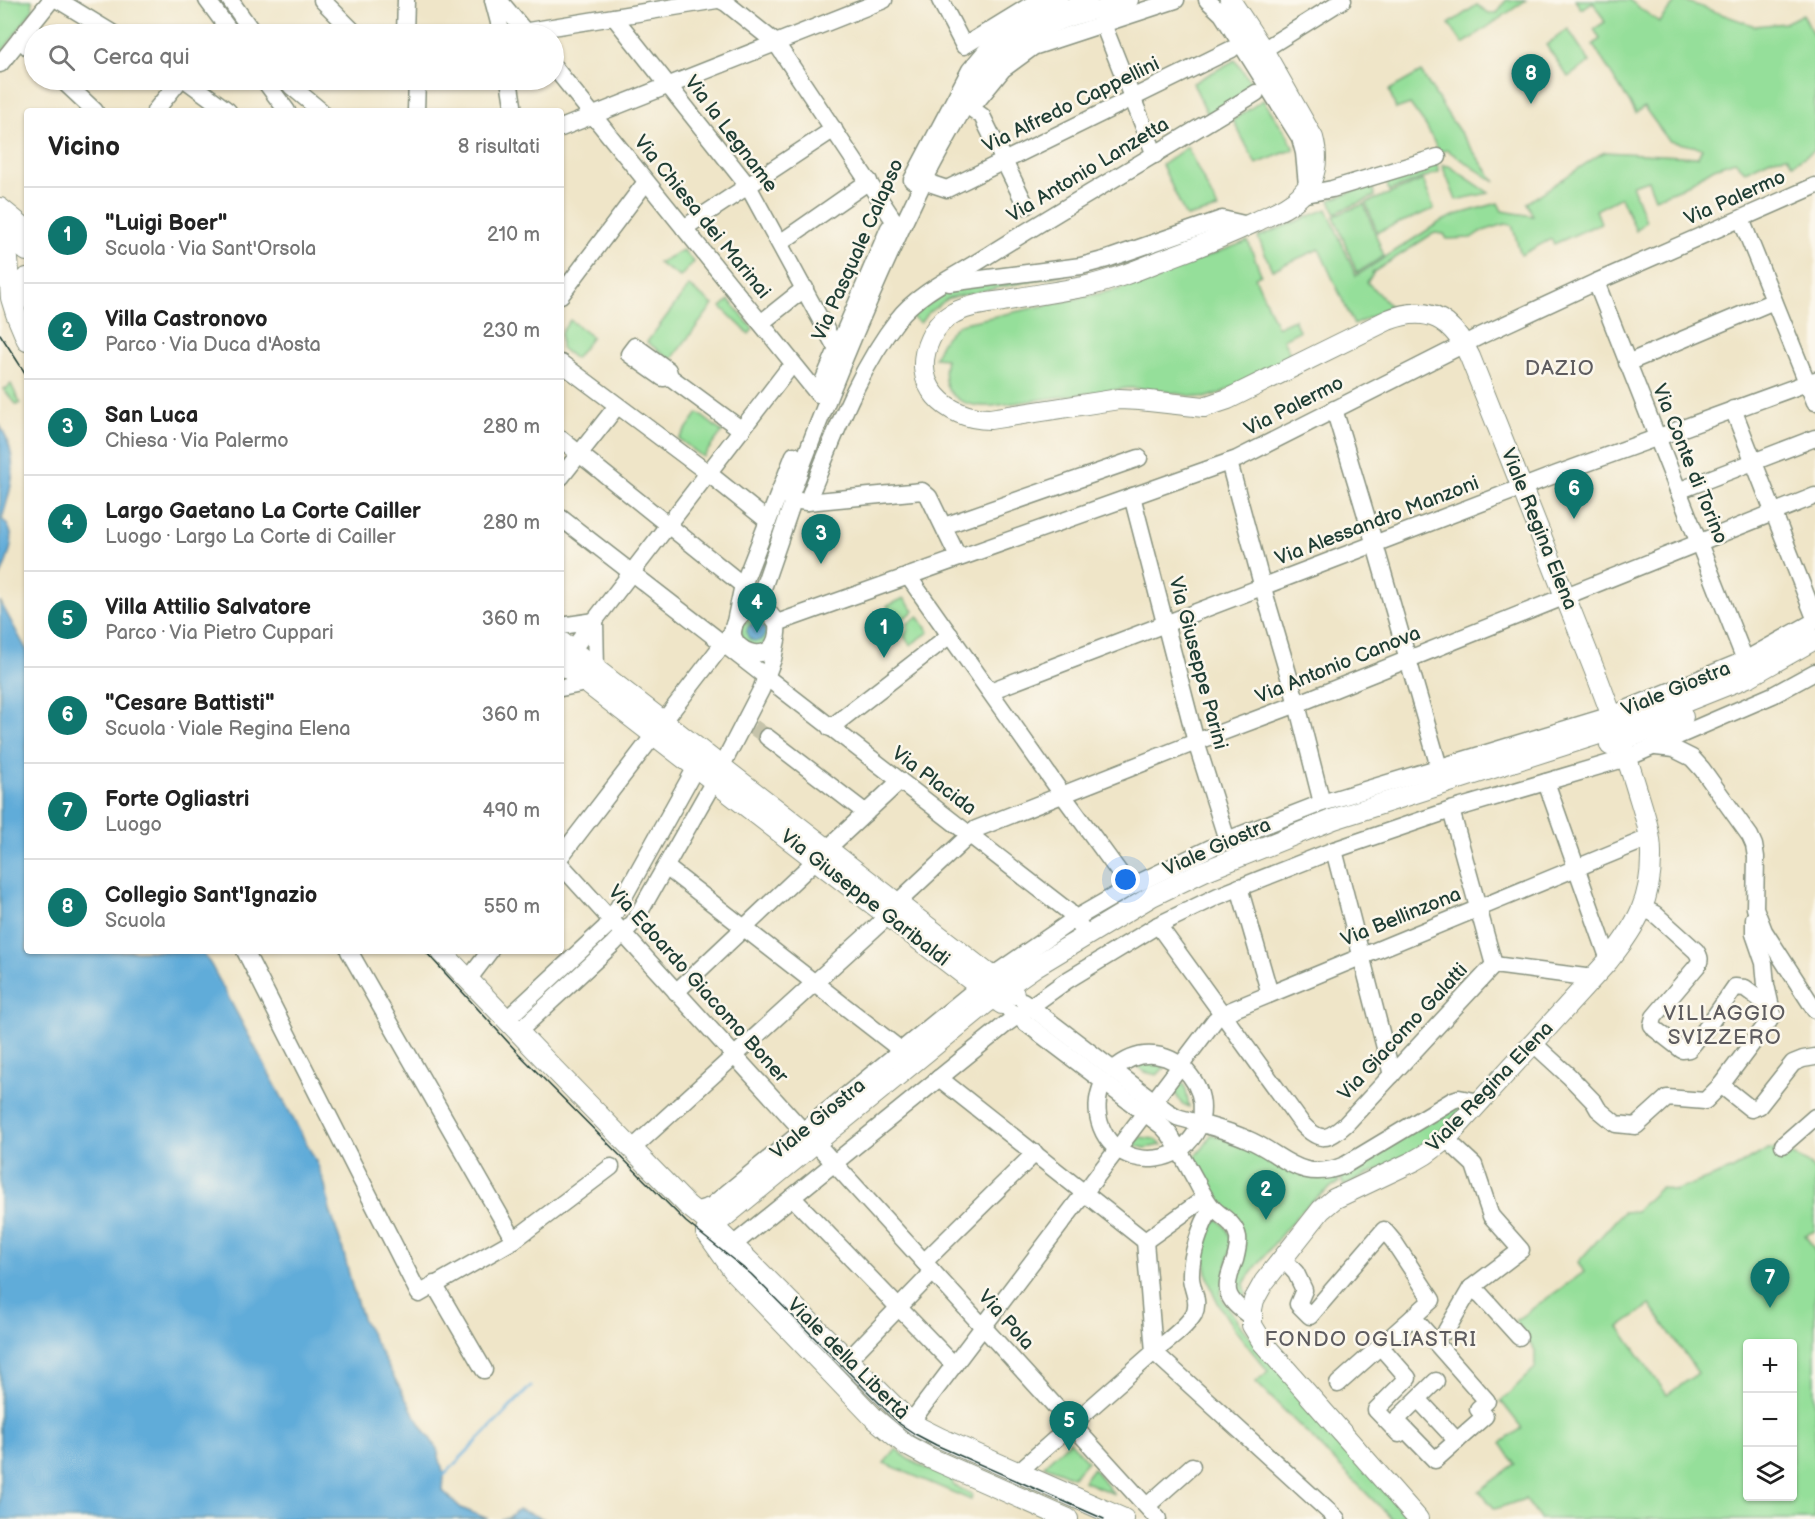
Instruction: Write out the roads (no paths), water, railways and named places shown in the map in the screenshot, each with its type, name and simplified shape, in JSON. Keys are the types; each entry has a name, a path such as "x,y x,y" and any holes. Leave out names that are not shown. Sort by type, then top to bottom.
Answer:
{"main road":[{"path":"1229,1 1263,50 1313,138 1316,148 1316,166 1314,176 1304,191 1282,209 1224,237 1105,281 977,305 954,313 939,325 926,350 924,366 928,384 937,399 952,411 980,419 1119,399 1204,407 1228,399 1405,314 1423,313 1435,316 1457,332 1464,344"},
{"path":"0,208 24,228"},
{"path":"1,228 24,247"},
{"path":"1,228 9,259 11,298 8,314 24,343"},
{"path":"8,314 24,282"},
{"path":"8,314 24,336"},
{"name":"Viale Regina Elena","path":"1251,1317 1258,1292 1328,1203 1414,1161 1446,1139 1610,960 1628,936 1643,908 1649,881 1651,863 1649,838 1641,803 1619,736 1566,596 1464,344"},
{"name":"Viale Giostra","path":"708,1224 827,1157 1081,927 1204,871 1365,808 1619,736 1750,676 1815,639"},
{"name":"Viale Giostra","path":"708,1224 1004,996 1157,904 1209,879 1306,840 1743,693 1815,654"},
{"name":"Via Giuseppe Garibaldi","path":"564,658 591,676 1004,996"},
{"name":"Via Giuseppe Garibaldi","path":"658,729 696,767 717,774"},
{"name":"Viale della Libertà","path":"444,954 708,1224 911,1422 940,1438 1124,1519"},
{"name":"Viale della Libertà","path":"708,1224 735,1273 874,1418 898,1439 930,1458 1068,1519"},
{"path":"1251,1317 1252,1325 1263,1343 1418,1519"}],"street":[{"path":"32,24 51,0"},
{"path":"58,0 98,24"},
{"path":"207,0 219,24"},
{"path":"230,0 247,24"},
{"path":"322,0 346,24"},
{"path":"405,24 406,0"},
{"path":"493,0 499,24"},
{"path":"499,0 514,24"},
{"path":"564,127 776,43 859,5 884,0"},
{"path":"940,0 964,46 1038,0 1043,6 1062,0"},
{"name":"Via Pasquale Calapso","path":"763,608 768,521 836,348 893,219 941,122 970,70 986,50 1001,37 1024,23 1089,0"},
{"path":"799,501 790,497 820,419 899,234 922,185 985,72 1002,52 1028,34 1130,0"},
{"path":"799,501 795,498 858,338 928,183 983,83 1004,58 1019,46 1047,32 1143,0"},
{"path":"969,107 979,100 1003,69 1025,52 1042,43 1176,0"},
{"path":"1207,0 1225,18 1300,138 1304,153 1304,191 1332,189 1438,157"},
{"path":"1263,50 1343,0"},
{"path":"564,26 722,1 776,43 893,219"},
{"name":"Via la Legname","path":"615,17 748,186 836,348"},
{"path":"1103,24 1155,155"},
{"path":"0,64 24,34"},
{"path":"20,39 24,43"},
{"name":"Via Alfredo Cappellini","path":"928,183 941,189 947,189 1232,49"},
{"name":"Via Chiesa dei Marinai","path":"564,80 818,394"},
{"path":"73,90 92,108"},
{"path":"157,108 172,90"},
{"path":"200,90 224,108"},
{"path":"271,90 285,108"},
{"path":"296,90 317,108"},
{"path":"416,108 417,90"},
{"path":"511,90 514,108"},
{"name":"Via Antonio Lanzetta","path":"799,501 851,396 887,335 905,310 1036,225 1256,93"},
{"path":"969,107 982,116 1026,206"},
{"path":"684,228 834,129"},
{"path":"780,243 869,181"},
{"path":"564,291 646,182"},
{"name":"Via Palermo","path":"763,608 908,576 1229,462 1464,344 1596,282 1815,186"},
{"path":"942,284 1082,266 1222,219 1248,225"},
{"path":"1741,219 1774,301 1811,382 1815,402"},
{"name":"Via Conte di Torino","path":"1596,282 1745,660"},
{"path":"760,322 805,288"},
{"path":"1627,363 1774,301"},
{"path":"564,365 768,521"},
{"path":"564,656 595,621 786,372"},
{"path":"670,377 742,430"},
{"name":"Via Alessandro Manzoni","path":"990,692 1522,487 1811,382"},
{"path":"564,473 617,406"},
{"path":"1334,409 1376,544 1439,766"},
{"path":"1733,409 1815,619"},
{"path":"1678,491 1815,438"},
{"path":"512,1026 624,934 634,922 717,774 755,728 766,678 776,647 763,608 669,524 564,442"},
{"path":"944,526 1139,458"},
{"path":"1229,462 1297,704 1322,803"},
{"path":"564,520 632,573 732,630 746,652 753,654 771,647 763,608 787,506 799,501 922,491 929,497 958,557"},
{"name":"Via Giuseppe Parini","path":"1132,496 1196,742 1227,840"},
{"name":"Via Antonio Canova","path":"633,1148 815,982 976,829 1297,704 1815,496"},
{"path":"908,576 1130,887"},
{"path":"732,630 763,608"},
{"path":"564,852 732,630 748,611 763,608"},
{"name":"Viale Giostra","path":"708,1224 803,1131 902,1051 1004,996 1075,975 1184,912 1239,887 1334,850 1451,810 1546,782 1815,619"},
{"path":"564,626 595,621"},
{"path":"564,687 591,676 595,621"},
{"name":"Via Placida","path":"732,630 766,678 970,834 1081,927"},
{"path":"830,728 950,635"},
{"path":"1655,747 1773,695 1815,672"},
{"path":"755,728 866,813"},
{"path":"1533,1043 1569,1076 1598,1109 1616,1124 1636,1126 1667,1098 1705,1101 1721,1085 1773,1014 1766,985 1764,963 1754,934 1756,857 1750,836 1692,758 1674,749 1655,747 1619,736"},
{"name":"Viale Giostra","path":"1081,927 1130,887 1227,840 1322,803 1439,766 1619,736"},
{"path":"512,1026 611,920 696,767"},
{"path":"676,992 900,781"},
{"path":"1546,782 1610,960"},
{"path":"1451,810 1494,965"},
{"name":"Via Bellinzona","path":"911,1422 1215,1020 1222,1014 1649,838"},
{"path":"1334,850 1392,1075"},
{"path":"666,867 902,1051"},
{"name":"Via Edoardo Giacomo Boner","path":"564,868 803,1131"},
{"path":"1239,887 1270,994"},
{"path":"1643,908 1655,914 1700,957 1697,966 1652,1021 1654,1029 1682,1050 1689,1050 1735,987 1745,988 1771,1007"},
{"path":"1755,908 1764,931 1815,1010"},
{"path":"1158,926 1222,1014"},
{"path":"247,954 418,1294 514,1240 611,1167"},
{"path":"351,954 514,1240"},
{"path":"468,980 488,954"},
{"name":"Via Giacomo Galatti","path":"1222,1014 1302,1124 1317,1137 1326,1137 1340,1130 1494,965 1593,978"},
{"name":"Viale Giostra","path":"708,1224 792,1197 827,1157 939,1078 1004,996"},
{"name":"Via Giuseppe Garibaldi","path":"1004,996 1149,1107"},
{"path":"1146,1054 1183,1062 1198,1087 1203,1125 1181,1154 1148,1159 1115,1152 1098,1119 1097,1101 1108,1076 1128,1059 1146,1054"},
{"path":"1721,1085 1747,1107 1754,1109 1794,1064 1803,1059 1815,1057"},
{"path":"939,1078 1145,1240 1154,1352 1337,1519"},
{"path":"1149,1107 1250,1140 1293,1165 1308,1170 1328,1170 1355,1159 1453,1100 1459,1098 1480,1102"},
{"path":"1149,1107 1170,1135 1209,1203 1230,1222 1237,1233 1238,1246 1229,1274 1228,1288 1232,1301 1251,1317"},
{"path":"1783,1145 1815,1117"},
{"path":"1446,1139 1474,1165 1491,1216 1521,1250 1471,1288 1446,1331"},
{"path":"848,1360 898,1307 928,1267 1035,1153"},
{"name":"Via Pola","path":"827,1157 1153,1513"},
{"path":"792,1197 954,1365"},
{"path":"1145,1240 1209,1203"},
{"path":"1018,1472 1183,1327 1195,1311 1196,1297 1191,1280 1192,1266 1209,1203"},
{"path":"1283,1259 1296,1273 1304,1290 1298,1304 1310,1316 1384,1230 1432,1300 1338,1384"},
{"path":"435,1284 484,1370"},
{"path":"1471,1288 1481,1295 1519,1337"},
{"path":"1413,1317 1487,1401 1478,1409 1485,1416 1435,1460 1396,1420 1436,1381"},
{"path":"1380,1346 1408,1378 1376,1410 1426,1463"},
{"path":"1418,1399 1457,1441"},
{"path":"1153,1513 1192,1466"}],"water":[{"path":"0,425 10,449 13,471 2,519 8,525 12,540 0,578"},
{"path":"0,601 24,645 24,954 204,954 317,1163 362,1318 413,1412 437,1449 444,1475 443,1491 461,1508 488,1519 0,1519"},
{"path":"756,623 762,626 765,632 762,638 756,641 750,638 747,632 750,626"},
{"path":"518,1509 544,1519 500,1519 508,1518"}],"waterway":[{"path":"444,1475 531,1386"}],"tunnel":[{"path":"753,727 767,737"}],"tram line":[{"path":"0,334 24,371"},
{"path":"428,954 519,1054 686,1222 751,1274 900,1424 936,1445 1104,1519"}],"place":[{"name":"Collegio Sant'Ignazio","path":"1531,104"},
{"name":"\"Cesare Battisti\"","path":"1574,519"},
{"name":"San Luca","path":"821,564"},
{"name":"Largo Gaetano La Corte Cailler","path":"757,633"},
{"name":"\"Luigi Boer\"","path":"884,658"},
{"name":"Villa Castronovo","path":"1266,1220"},
{"name":"Forte Ogliastri","path":"1770,1308"},
{"name":"Villa Attilio Salvatore","path":"1069,1451"}],"district":[{"name":"DAZIO","path":"1560,368"},
{"name":"VILLAGGIO SVIZZERO","path":"1725,1025"},
{"name":"FONDO OGLIASTRI","path":"1371,1339"}]}
